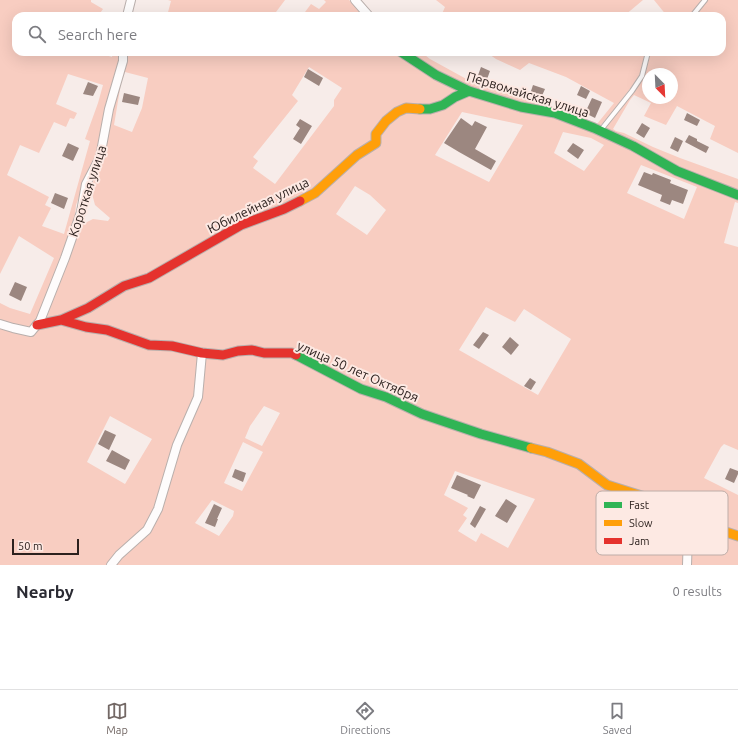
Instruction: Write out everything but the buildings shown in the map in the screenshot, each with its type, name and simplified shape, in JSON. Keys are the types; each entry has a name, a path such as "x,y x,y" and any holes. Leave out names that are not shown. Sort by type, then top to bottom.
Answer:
{"street":[{"path":"129,12 131,0"},
{"path":"355,0 366,12"},
{"name":"Короткая улица","path":"37,325 40,321 79,218 86,184 100,157 109,109 123,61 123,56"},
{"name":"Первомайская улица","path":"406,56 436,75 469,90 521,108 555,113 633,146 677,171 738,195"},
{"name":"Юбилейная улица","path":"61,320 88,308 124,286 149,278 241,225 284,209 315,193 357,155 376,143 376,134 386,121 397,112 406,108 430,109 443,105 469,90"},
{"name":"улица 50 лет Октября","path":"0,324 31,332 37,325 61,320 86,327 107,330 149,345 172,346 202,353 223,355 238,351 252,350 264,353 292,353 362,389 386,397 422,414 481,434 547,452 579,464 607,485 626,491"},
{"path":"112,565 119,555 147,530 158,509 177,445 198,397 202,353"},
{"name":"улица 50 лет Октября","path":"728,533 738,536"},
{"path":"687,555 687,565"}],"lane":[{"path":"695,12 705,0"},
{"path":"600,131 632,92 642,76 647,56"}],"shaded area":[{"path":"0,0 91,0 91,2 103,9 101,12 12,12 12,56 120,56 109,95 95,162 76,205 74,225 38,317 46,319 81,225 93,219 108,221 110,218 95,205 91,190 95,175 103,158 124,56 400,56 437,79 563,119 738,197 738,203 735,202 724,243 738,247 738,450 724,444 704,478 738,495 738,565 0,565 0,303 10,308 30,314 54,258 19,236 0,274","holes":["309,67 342,88 334,100 334,106 275,184 253,168 258,161 253,157 298,101 292,95","125,72 148,78 142,108 132,132 114,125 121,83","68,74 103,85 85,139 90,141 64,234 42,226 51,208 45,205 49,197 7,175 20,145 39,153 54,122 66,127 70,118 74,119 77,113 56,104","462,112 523,125 489,182 435,155","563,132 591,138 604,145 584,171 554,153","641,165 697,187 684,219 627,193","355,186 370,195 386,210 367,235 336,214","486,307 515,322 524,309 571,339 538,395 459,350","264,406 280,413 262,446 245,438 250,426","110,416 152,439 125,484 87,462","243,442 263,452 242,491 224,483","455,471 535,499 508,548 481,533 476,542 458,531 467,518 463,515 468,508 444,495","212,500 234,511 233,516 219,536 195,523"]},
{"path":"168,0 285,0 276,12 168,12 171,1"},
{"path":"324,0 349,0 362,12 305,12 311,4 319,9 326,2"},
{"path":"436,0 643,0 629,12 443,12 445,7"},
{"path":"654,0 702,0 693,12 664,12"},
{"path":"707,0 738,0 738,153 710,139 715,126 677,106 666,125 644,116 650,104 678,104 678,68 646,68 649,56 726,56 726,12 697,12"},
{"path":"412,56 426,56 483,87 508,92 562,110 597,124 614,103 566,77 529,63 520,70 492,56 644,56 641,72 636,81 612,113 599,127 470,87"},
{"path":"642,80 642,99 634,95 613,129 680,158 738,179 738,192 677,169 603,129"}],"traffic: fast":[{"path":"407,56 436,75 469,91 521,107 555,113 594,128 633,146 677,171 738,195"},
{"path":"420,109 430,109 443,105 455,97 469,91"},
{"path":"296,355 361,389 386,397 422,414 481,434 531,448"}],"traffic: slow":[{"path":"300,201 315,193 357,155 376,143 376,134 386,121 397,112 406,108 420,109"},
{"path":"531,448 547,452 579,464 607,485 626,491"},
{"path":"728,533 738,536"}],"traffic: jam":[{"path":"61,320 88,308 124,286 149,278 241,225 284,209 300,201"},
{"path":"37,325 61,320 86,327 107,330 149,345 172,346 202,353 223,355 238,351 252,350 264,353 292,353 296,355"}]}
